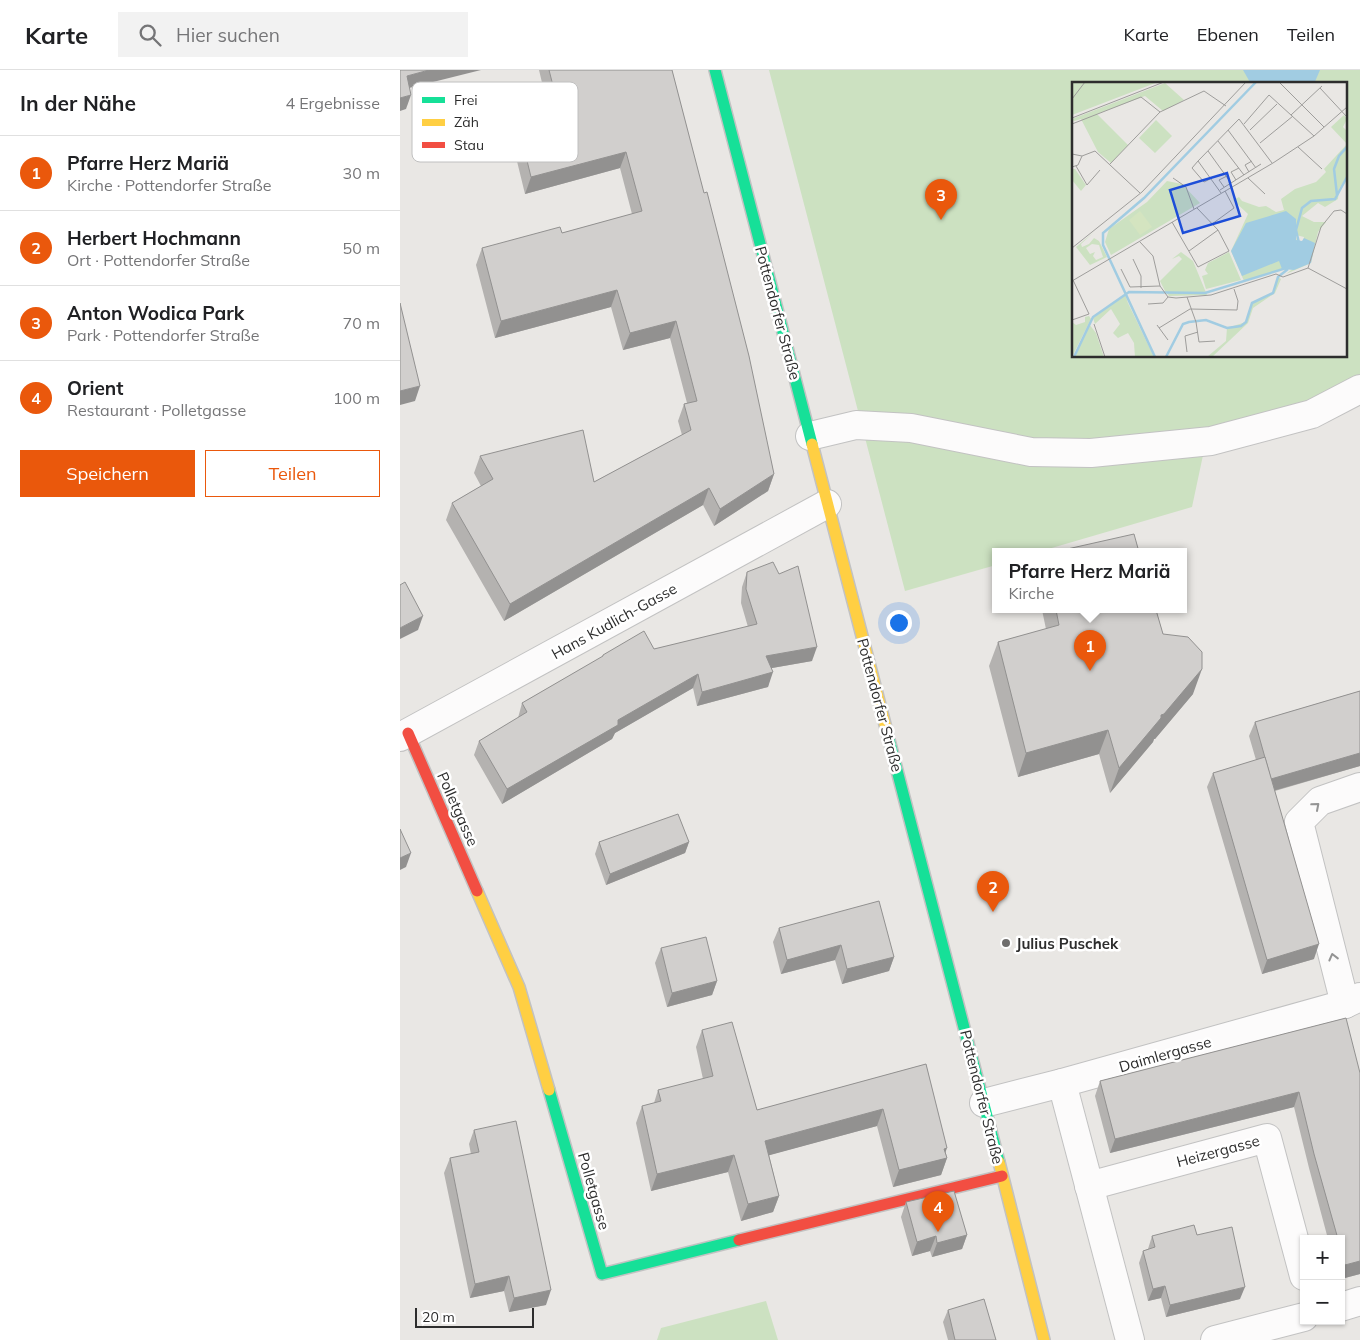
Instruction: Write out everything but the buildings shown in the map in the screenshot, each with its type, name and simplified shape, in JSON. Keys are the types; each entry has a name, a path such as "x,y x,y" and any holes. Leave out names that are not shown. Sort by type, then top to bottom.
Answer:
{"main road":[{"name":"Pottendorfer Straße","path":"715,70 984,1102 1044,1340"},
{"name":"Polletgasse","path":"404,735 519,987 602,1274 1002,1176"}],"street":[{"path":"810,436 856,425 911,428 1032,452 1091,453 1211,441 1312,414 1360,389"},
{"name":"Hans Kudlich-Gasse","path":"404,735 827,504"},
{"name":"Daimlergasse","path":"984,1102 1062,1083 1352,1001 1299,822 1320,801 1360,787"},
{"path":"1062,1083 1130,1340"},
{"name":"Heizergasse","path":"1089,1186 1268,1138 1300,1261"},
{"path":"1345,1305 1360,1301"},
{"path":"1215,1340 1300,1318"}],"green space":[{"path":"769,70 1360,70 1360,375 1308,402 1209,427 1192,507 1052,548 992,548 992,566 905,591"},
{"path":"766,1301 778,1340 657,1340 661,1328"}],"water":[{"path":"1243,70 1320,70 1315,82 1250,82"}],"traffic: fast":[{"path":"715,70 812,444"},
{"path":"887,732 999,1162"},
{"path":"549,1090 602,1274 739,1240"}],"traffic: slow":[{"path":"812,444 887,732"},
{"path":"477,891 519,987 549,1090"},
{"path":"999,1162 1044,1340"}],"traffic: jam":[{"path":"408,733 477,891"},
{"path":"739,1240 1002,1176"}],"place":[{"name":"Anton Wodica Park","path":"941,220"},
{"name":"Pfarre Herz Mariä","path":"1090,671"},
{"name":"Herbert Hochmann","path":"993,912"},
{"name":"Julius Puschek","path":"1006,943"},
{"name":"Orient","path":"938,1232"}]}
